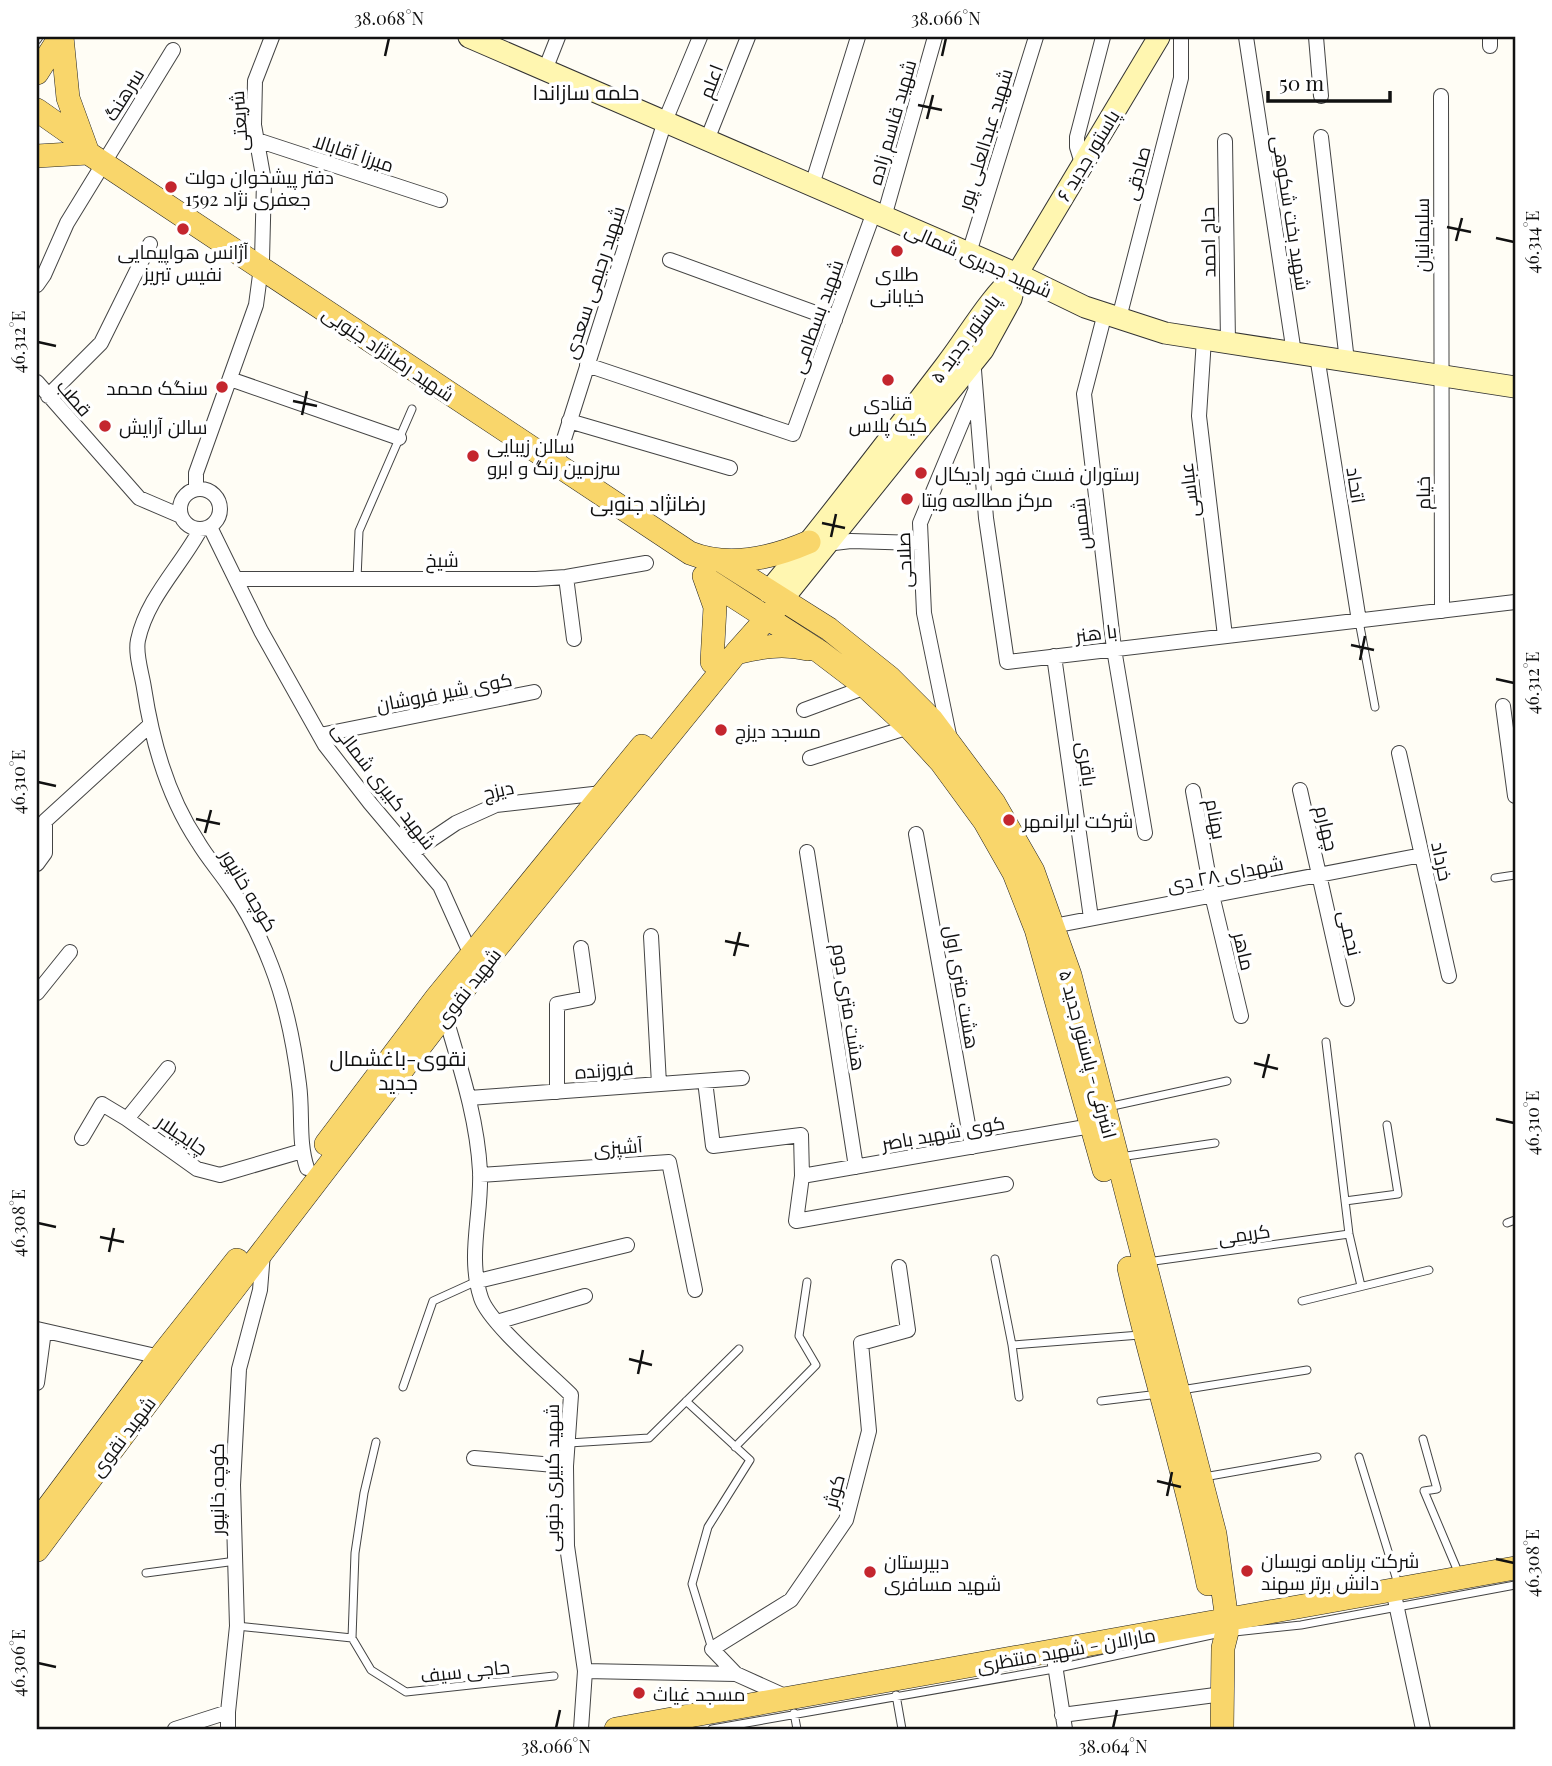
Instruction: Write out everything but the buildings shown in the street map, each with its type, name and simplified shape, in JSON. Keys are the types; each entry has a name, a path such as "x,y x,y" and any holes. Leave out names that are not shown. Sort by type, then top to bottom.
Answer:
{"main road":[{"path":"37,73 61,37"},
{"path":"37,156 88,152 68,98 61,37"},
{"name":"شهید جدیری شمالی","path":"469,37 1017,274 1085,307 1165,333 1515,387"},
{"name":"پاستور جدید ۶","path":"1017,274 1158,37"},
{"name":"شهید رضانژاد جنوبی","path":"37,110 88,152 690,554 704,559 712,569"},
{"name":"شهید رضانژاد جنوبی","path":"37,127 88,152"},
{"name":"پاستور جدید ۵","path":"818,543 999,289 1017,274"},
{"name":"پاستور جدید ۵","path":"775,596 983,349 1012,299 1017,274"},
{"path":"712,569 781,555 818,543"},
{"path":"712,569 775,596"},
{"path":"712,569 760,615"},
{"path":"712,569 715,607 712,662"},
{"name":"اشرفی - پاستور جدید ۵","path":"775,596 830,629 888,677 950,741 994,803 1033,871 1044,928"},
{"name":"شهید نقوی","path":"37,1550 445,1015 736,653 775,596"},
{"name":"اشرفی - پاستور جدید ۵","path":"760,615 820,652 866,687 909,727 941,762 985,822 1070,975 1126,1254 1169,1392 1196,1525 1222,1631"},
{"name":"شهید نقوی","path":"37,1522 305,1160 602,793 712,662 760,615"},
{"path":"736,653 767,645 791,645 820,652"},
{"name":"اشرفی - پاستور جدید ۵","path":"1101,1119 1116,1157 1143,1263 1153,1334"},
{"name":"اشرفی - پاستور جدید ۵","path":"1169,1392 1200,1478 1215,1534 1222,1631"},
{"name":"مارالان - شهید منتظری","path":"617,1729 793,1707 1222,1631 1515,1568"},
{"path":"1222,1631 1222,1729"}],"street":[{"name":"شریعتی","path":"196,489 196,473 256,305 264,181 254,125 255,81 272,37"},
{"path":"545,69 558,37"},
{"name":"شهید رحیمی سعدی","path":"559,454 665,121 700,37"},
{"name":"اعلم","path":"707,140 748,37"},
{"path":"812,186 858,37"},
{"name":"شهید قاسم زاده","path":"879,215 935,37"},
{"name":"شهید عبدالعلی پور","path":"969,253 1036,37"},
{"path":"1082,163 1077,137 1103,37"},
{"name":"صادقی","path":"1112,316 1181,78 1181,37"},
{"name":"شهید بخت شکوهی","path":"1246,37 1294,353"},
{"path":"1316,37 1321,96"},
{"name":"سرهنگ","path":"37,285 44,275 66,223 88,152 173,50"},
{"name":"سلیمانیان","path":"1440,375 1441,96"},
{"path":"1321,137 1347,361"},
{"name":"میرزا آقابالا","path":"257,140 440,200"},
{"name":"حاج احمد","path":"1225,141 1228,342"},
{"name":"شهید بسطامی","path":"587,365 793,434 835,320 879,215"},
{"path":"41,390 101,343 150,244"},
{"path":"670,260 835,320"},
{"name":"شمس","path":"1112,316 1084,394 1114,649 1145,833"},
{"name":"با هنر","path":"967,337 974,360 986,518 1007,662 1515,602"},
{"name":"عباسی","path":"1205,339 1199,416 1225,636"},
{"name":"اتحاد","path":"1317,356 1359,621"},
{"name":"خیام","path":"1440,375 1442,611"},
{"path":"230,379 398,438"},
{"name":"صلاحی","path":"950,741 924,613 920,523 976,387"},
{"name":"قطب","path":"41,390 139,498 181,516"},
{"path":"569,421 730,468"},
{"path":"196,489 209,491 220,504 218,520 205,529 189,526 181,516 181,502 196,489"},
{"name":"شهید کبیری شمالی","path":"205,529 236,579 261,631 320,736 370,803 440,886 471,955"},
{"name":"کوچه خانپور","path":"205,529 156,595 146,614 137,643 150,725 178,806 197,842 234,892 253,926 271,965 287,1013 299,1086 305,1160"},
{"path":"818,543 919,543"},
{"name":"شیخ","path":"236,579 566,577 646,563"},
{"path":"566,577 575,639"},
{"name":"باقری","path":"1054,656 1091,918"},
{"path":"804,710 866,687"},
{"name":"کوی شیر فروشان","path":"320,736 534,692"},
{"path":"1503,706 1515,796"},
{"path":"37,864 45,853 45,821 150,725"},
{"path":"810,758 909,727"},
{"name":"خرداد","path":"1399,754 1449,976"},
{"name":"چهارم","path":"1300,790 1319,875"},
{"name":"بهنام","path":"1193,791 1212,895"},
{"name":"دیزج","path":"413,852 456,823 496,806 602,793"},
{"name":"هشت متری اول","path":"916,834 972,1147"},
{"name":"هشت متری دوم","path":"807,852 856,1167"},
{"name":"شهدای ۲۸ دی","path":"1044,928 1422,855"},
{"name":"نجمی","path":"1319,875 1347,999"},
{"name":"ماهر","path":"1212,895 1241,1016"},
{"path":"651,936 659,1084"},
{"path":"557,1092 557,1004 588,998 581,948"},
{"path":"37,993 70,952"},
{"name":"شهید کبیری جنوبی","path":"445,1015 477,1134 480,1175 474,1262 481,1300 497,1322 571,1395 566,1466 567,1546 585,1671 581,1729"},
{"name":"چایچیلار","path":"127,1119 168,1068"},
{"name":"فروزنده","path":"469,1098 742,1078"},
{"path":"705,1081 713,1146 801,1135 802,1176 796,1221 1006,1184"},
{"name":"چایچیلار","path":"82,1138 102,1104 197,1169 220,1175 305,1160"},
{"name":"کوی شهید باصر","path":"802,1176 972,1147 1101,1119"},
{"name":"آشپزی","path":"480,1175 669,1162 695,1290"},
{"path":"478,1281 627,1245"},
{"name":"کوچه خانپور","path":"228,1729 237,1626 233,1485 239,1369 260,1290 262,1252"},
{"name":"کوثر","path":"712,1650 791,1600 846,1520 869,1431 861,1343 908,1330 899,1267"},
{"path":"497,1322 585,1296"},
{"path":"37,1383 41,1330 160,1357"},
{"path":"474,1458 566,1466"},
{"path":"1397,1595 1423,1729"},
{"path":"712,1650 736,1674 793,1707"},
{"path":"1054,1660 1063,1722 1223,1694"},
{"path":"585,1671 736,1674"},
{"path":"175,1729 228,1712"}],"lane":[{"path":"357,579 359,531 412,409"},
{"path":"1359,621 1375,707"},
{"path":"1494,878 1515,875"},
{"path":"1326,1042 1349,1234 1361,1286"},
{"path":"1101,1119 1227,1081"},
{"path":"1345,1201 1398,1194 1387,1125"},
{"path":"1116,1157 1215,1143"},
{"path":"1507,1223 1515,1220"},
{"name":"کریمی","path":"1143,1263 1349,1234"},
{"path":"995,1259 1020,1397"},
{"path":"1302,1301 1429,1270"},
{"path":"403,1387 433,1301 478,1281"},
{"path":"735,1447 816,1365 799,1336 807,1282"},
{"path":"1012,1345 1153,1334"},
{"path":"569,1443 649,1438 739,1349"},
{"path":"1101,1401 1307,1370"},
{"path":"686,1401 750,1460 708,1527 692,1584 712,1650"},
{"path":"1423,1439 1437,1489 1424,1491 1460,1578"},
{"path":"237,1626 352,1637 355,1553 376,1442"},
{"path":"1200,1478 1317,1457"},
{"path":"1359,1457 1397,1595"},
{"path":"146,1573 236,1561"},
{"name":"مارالان - شهید منتظری","path":"1397,1595 1515,1585"},
{"name":"حاجی سیف","path":"352,1637 371,1670 406,1692 554,1676"},
{"path":"895,1688 902,1729"},
{"path":"793,1707 797,1729"},
{"name":"مارالان - شهید منتظری","path":"712,1729 793,1707"}],"place":[{"name":"دفتر پیشخوان دولت 1592 جعفری نژاد","path":"171,187"},
{"name":"آژانس هواپیمایی نفیس تبریز","path":"183,229"},
{"name":"طلای خیابانی","path":"897,251"},
{"name":"قنادی کیک پلاس","path":"888,380"},
{"name":"سنگک محمد","path":"222,387"},
{"name":"سالن آرایش","path":"105,426"},
{"name":"سالن زیبایی سرزمین رنگ و ابرو","path":"473,456"},
{"name":"رستوران فست فود رادیکال","path":"921,473"},
{"name":"مرکز مطالعه ویتا","path":"907,499"},
{"name":"مسجد دیزج","path":"721,730"},
{"name":"شرکت ایرانمهر","path":"1009,820"},
{"name":"شرکت برنامه نویسان دانش برتر سهند","path":"1247,1571"},
{"name":"دبیرستان شهید مسافری","path":"870,1572"},
{"name":"مسجد غیاث","path":"639,1693"}],"district":[{"name":"حلمه سازاندا","path":"586,91"},
{"name":"رضانژاد جنوبی","path":"648,502"},
{"name":"نقوی-باغشمال جدید","path":"398,1069"}]}
